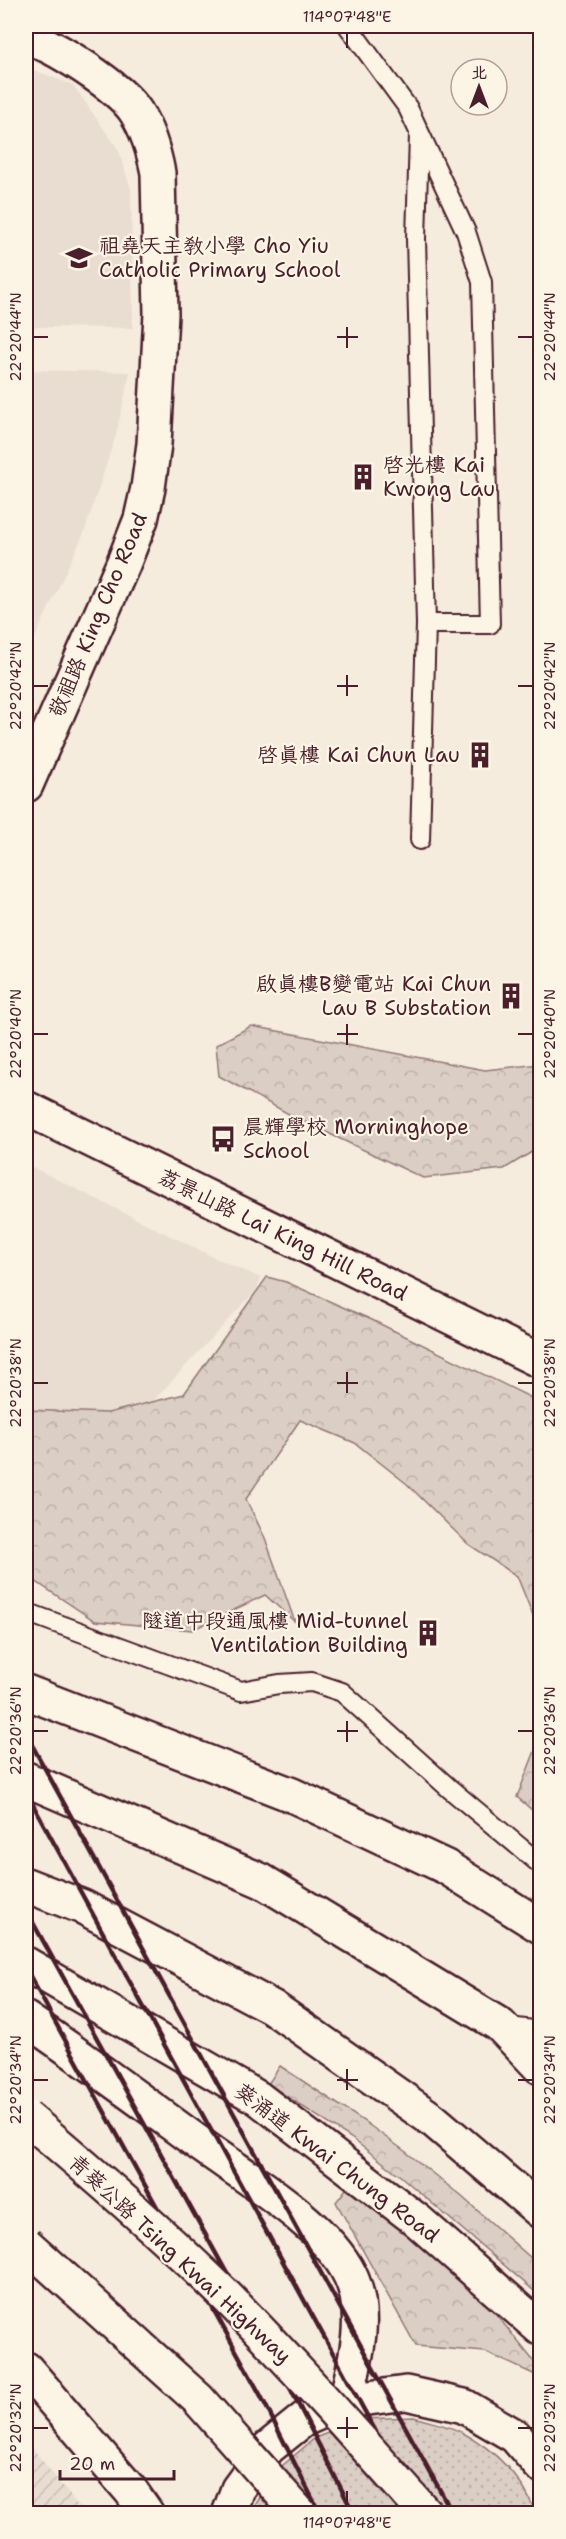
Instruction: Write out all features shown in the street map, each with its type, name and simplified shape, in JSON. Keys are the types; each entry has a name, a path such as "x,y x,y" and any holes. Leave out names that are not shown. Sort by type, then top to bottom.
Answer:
{"main road":[{"name":"敬祖路 King Cho Road","path":"26,37 40,41 73,60 109,86 135,111 146,131 158,173 161,314 154,444 141,519 26,785"},
{"name":"荔景山路 Lai King Hill Road","path":"26,1108 540,1361"},
{"path":"26,1692 292,1795 446,1867 540,1926"},
{"path":"26,1779 262,1881 500,2025 540,2067"},
{"path":"26,1885 83,1907 272,2007 433,2120 540,2211"},
{"name":"葵涌道 Kwai Chung Road","path":"26,1964 258,2098 418,2221 540,2328"},
{"path":"26,2019 281,2202 324,2238 350,2275 360,2307 357,2348 346,2400"},
{"name":"青葵公路 Tsing Kwai Highway","path":"26,2117 108,2187 224,2295 303,2376 426,2514"},
{"path":"26,2242 50,2261 109,2332 202,2415 241,2438 268,2448"},
{"path":"26,2242 198,2399 300,2514"},
{"path":"26,2369 131,2492 147,2514"},
{"path":"229,2514 238,2489 268,2448 304,2419 346,2400 406,2393 464,2406 515,2436 540,2465"}],"lane":[{"path":"348,26 408,108 466,232 482,282 490,624 426,624"},
{"path":"419,134 416,239 426,624 420,840"},
{"path":"33,1615 241,1691 279,1684 312,1682 342,1692 450,1789 540,1864"},
{"path":"500,2025 540,2031"}],"shaded area":[{"name":"祖堯天主教小學 Cho Yiu Catholic Primary School","path":"26,67 73,85 118,149 131,189 133,328 26,327"},
{"path":"26,370 130,372 116,435 84,533 26,657"},
{"path":"26,1164 213,1257 261,1278 257,1289 119,1438 26,1422"},
{"path":"26,2440 84,2513 26,2513"}],"green space":[{"path":"251,1026 485,1070 540,1064 540,1147 504,1169 423,1178 298,1119 219,1076 216,1045"},
{"path":"267,1277 286,1282 372,1320 540,1402 540,1623 534,1618 517,1576 468,1544 407,1484 355,1443 300,1420 246,1499 265,1538 295,1622 265,1595 192,1630 95,1621 26,1575 26,1410 108,1413 184,1394"},
{"path":"540,1738 540,1817 517,1797"},
{"path":"280,2066 365,2122 461,2196 540,2266 540,2296 398,2174 351,2138 268,2084"},
{"path":"366,2163 479,2252 495,2313 540,2369 540,2377 485,2352 416,2346 336,2202"},
{"path":"414,2417 457,2430 486,2448 516,2477 535,2513 250,2514 276,2471 315,2438 364,2419"}],"railway":[{"path":"26,1734 453,2514"},
{"path":"26,1792 421,2514"},
{"path":"26,1910 287,2382 354,2514"},
{"path":"26,1969 261,2396 320,2514"}],"place":[{"name":"祖堯天主教小學 Cho Yiu Catholic Primary School","path":"79,258"},
{"name":"啓光樓 Kai Kwong Lau","path":"363,477"},
{"name":"啓真樓 Kai Chun Lau","path":"480,755"},
{"name":"啟真樓B變電站 Kai Chun Lau B Substation","path":"511,996"},
{"name":"晨輝學校 Morninghope School","path":"223,1139"},
{"name":"隧道中段通風樓 Mid-tunnel Ventilation Building","path":"428,1633"}]}
